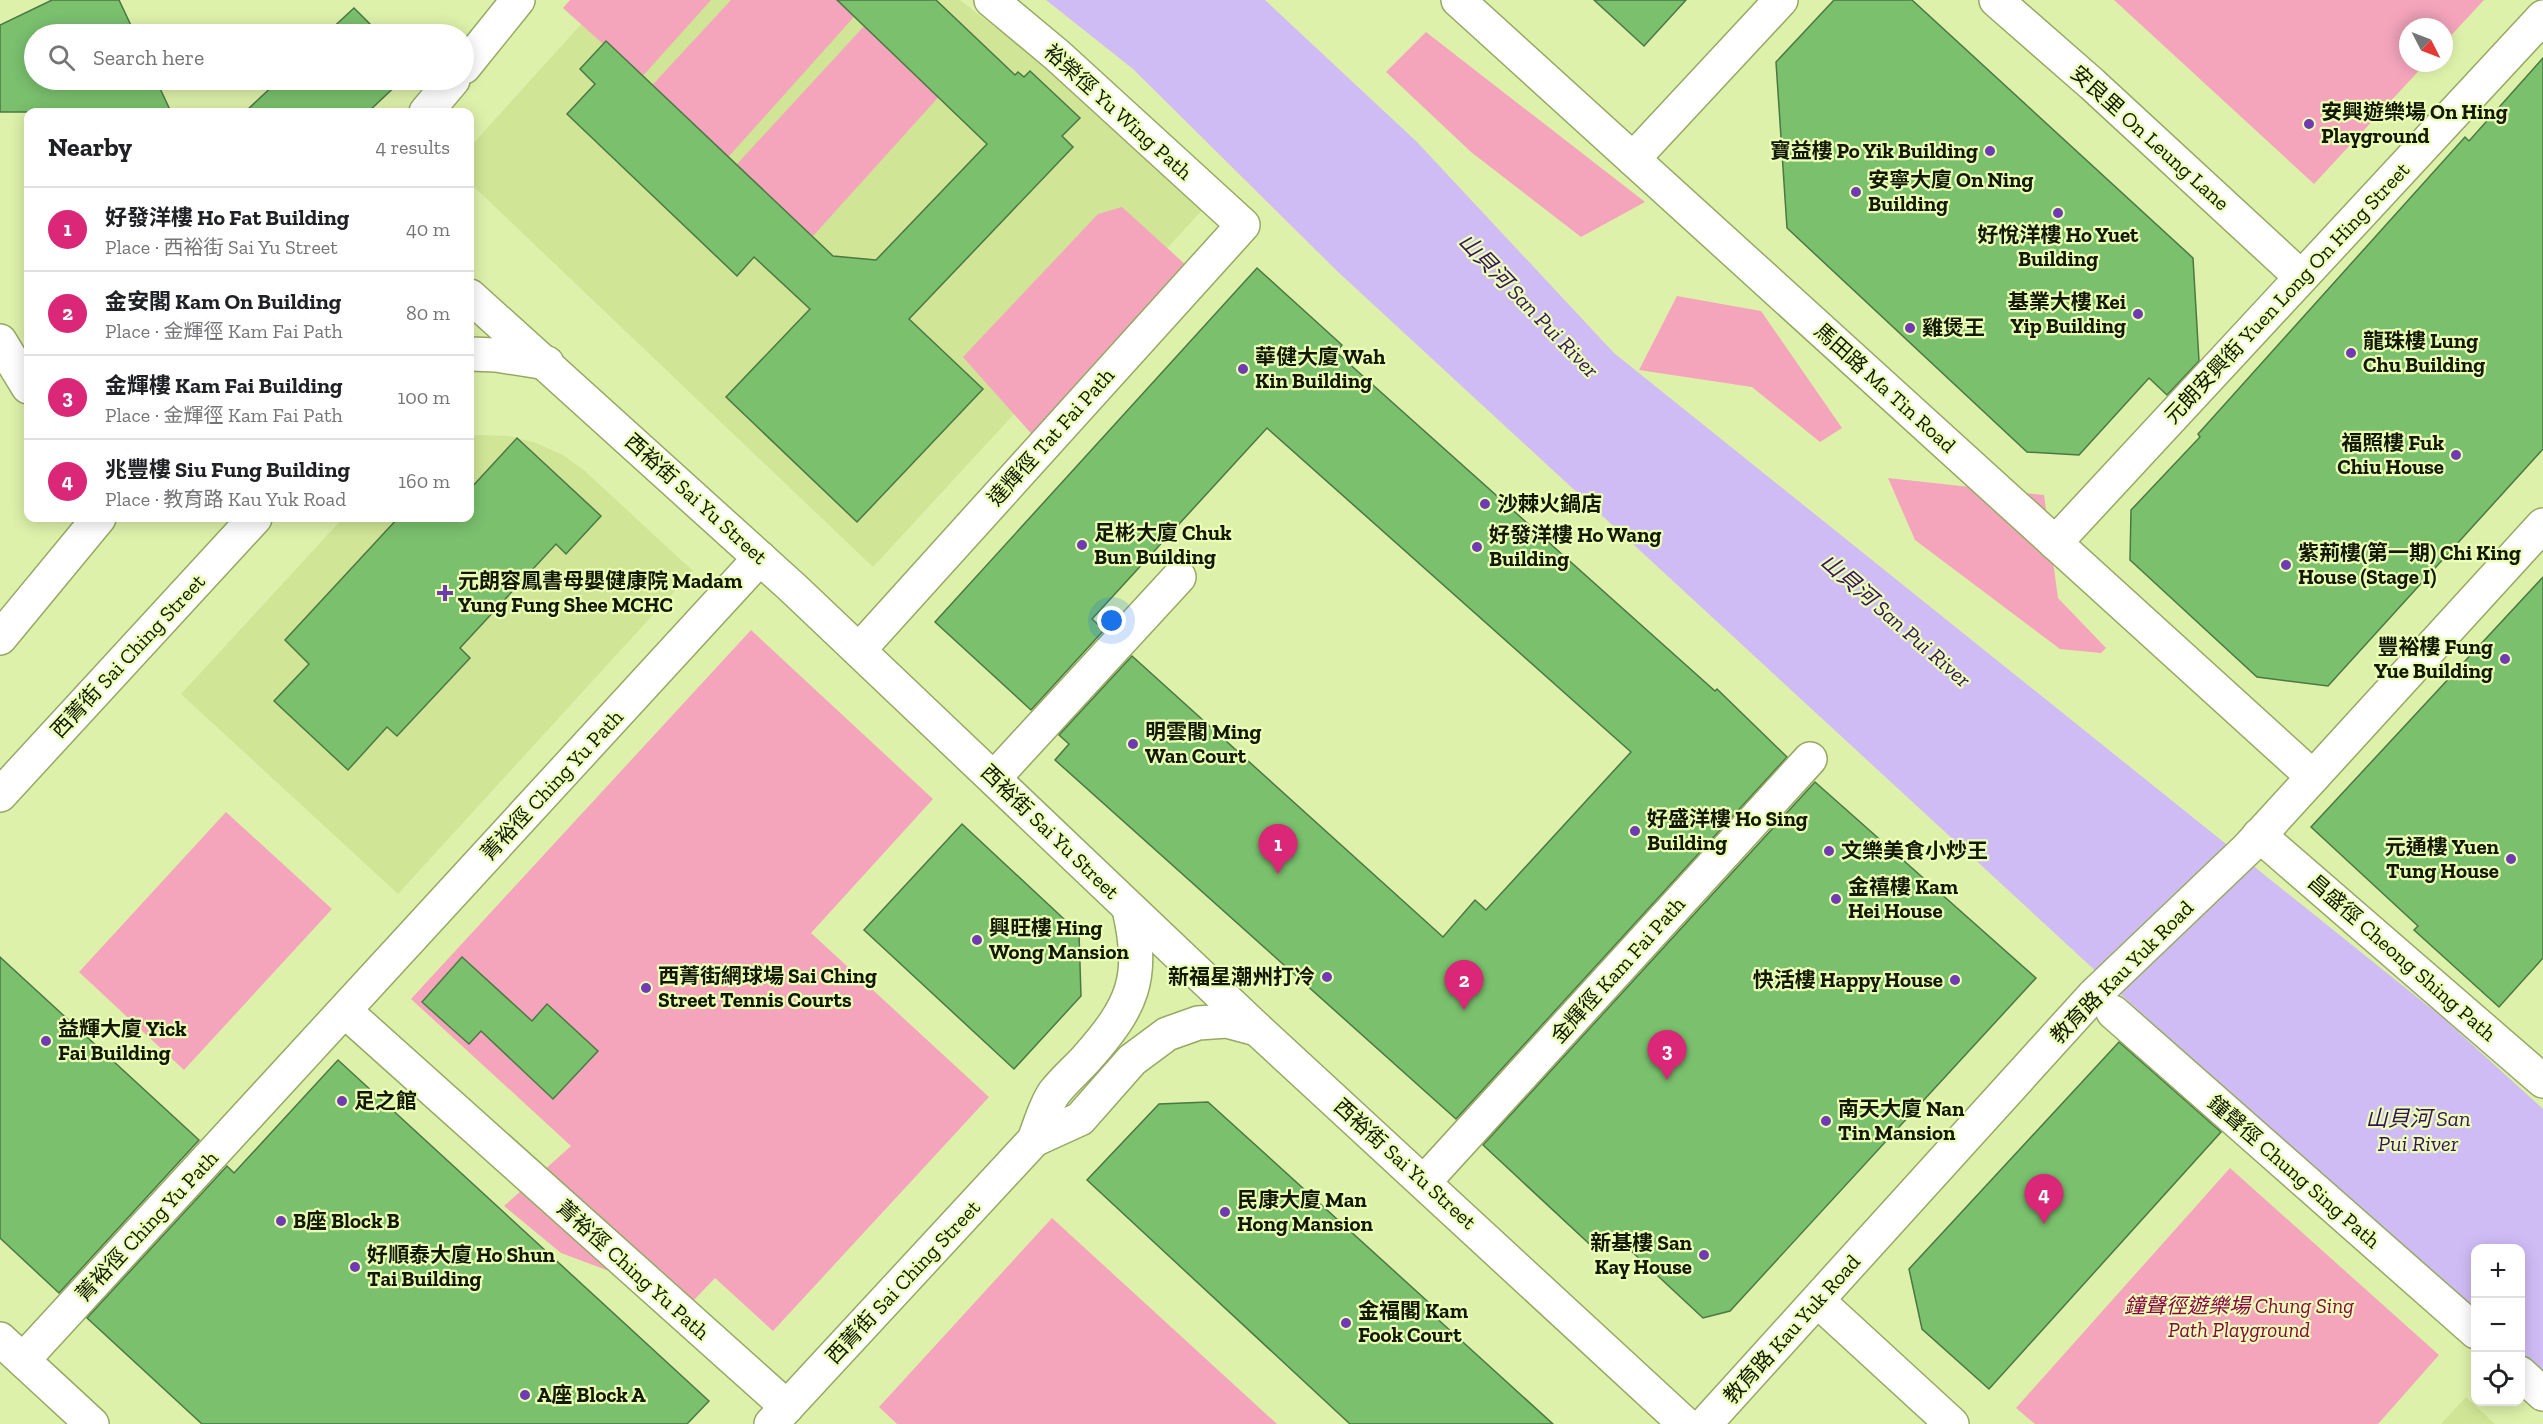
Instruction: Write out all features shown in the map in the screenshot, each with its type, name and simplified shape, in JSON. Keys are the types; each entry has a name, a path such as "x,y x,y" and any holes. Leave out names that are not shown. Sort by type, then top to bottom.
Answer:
{"street":[{"path":"474,55 518,0"},
{"name":"裕榮徑 Yu Wing Path","path":"991,0 1057,56 1243,225"},
{"name":"馬田路 Ma Tin Road","path":"1458,0 2313,777"},
{"path":"1633,159 1781,0"},
{"name":"安良里 On Leung Lane","path":"1996,0 2092,84 2301,278"},
{"name":"元朗安興街 Yuen Long On Hing Street","path":"2055,543 2543,17"},
{"path":"429,108 445,90"},
{"name":"達輝徑 Tat Fai Path","path":"859,650 1243,225"},
{"name":"西裕街 Sai Yu Street","path":"474,299 547,363 760,558 994,777 1129,909 1257,1029 1685,1424"},
{"path":"0,341 24,380"},
{"path":"474,354 496,355 547,363"},
{"path":"0,638 96,522"},
{"name":"西菁街 Sai Ching Street","path":"0,795 251,522"},
{"name":"教育路 Kau Yuk Road","path":"1705,1424 2084,1006 2254,842 2543,525"},
{"name":"菁裕徑 Ching Yu Path","path":"12,1350 345,1011 760,558"},
{"path":"994,777 1179,577"},
{"name":"金輝徑 Kam Fai Path","path":"1424,1182 1810,759"},
{"name":"昌盛徑 Cheong Shing Path","path":"2254,842 2543,1081"},
{"name":"西菁街 Sai Ching Street","path":"779,1416 1034,1140 1054,1094 1102,1041 1125,1009 1136,976 1137,944 1129,909"},
{"name":"菁裕徑 Ching Yu Path","path":"345,1011 779,1416"},
{"name":"鐘聲徑 Chung Sing Path","path":"2113,1012 2471,1328"},
{"name":"西菁街 Sai Ching Street","path":"1034,1140 1080,1119 1132,1060 1167,1034 1198,1023 1208,1022 1227,1021 1257,1029"},
{"path":"1818,1301 1952,1424"},
{"path":"12,1350 92,1424"},
{"path":"2525,1378 2543,1394"}],"shaded area":[{"path":"603,0 960,0 1110,116 1206,206 873,567 474,187 474,143"},
{"path":"474,436 509,436 536,443 563,455 586,472 693,571 398,894 181,694 339,522 474,522"},
{"path":"2466,1397 2471,1402 2471,1406 2476,1406 2495,1424 2441,1424"}],"green space":[{"path":"570,0 711,0 641,78 563,8"},
{"path":"731,0 851,0 861,9 722,164 644,94"},
{"name":"安興遊樂場 On Hing Playground","path":"2114,0 2484,0 2453,33 2453,18 2399,18 2399,72 2418,72 2314,184"},
{"path":"866,24 944,91 804,246 726,176"},
{"path":"1426,32 1645,202 1581,237 1471,152 1386,72"},
{"path":"1122,207 1209,286 1053,458 963,357 1098,214"},
{"path":"1677,296 1761,311 1842,428 1820,442 1752,387 1639,370"},
{"path":"1888,478 2044,495 2058,598 2106,648 2101,653 2060,649 1915,540"},
{"name":"西菁街網球場 Sai Ching Street Tennis Courts","path":"751,630 933,799 811,933 989,1097 773,1331 715,1278 692,1302 561,1253 504,1206 571,1146 411,999"},
{"path":"226,812 332,909 184,1070 79,972"},
{"name":"鐘聲徑遊樂場 Chung Sing Path Playground","path":"2230,1168 2439,1355 2378,1424 2035,1424 2016,1408"},
{"path":"1052,1218 1277,1424 897,1424 879,1407"}],"water":[{"name":"山貝河 San Pui River","path":"1046,0 1265,0 1417,142 1614,353 2443,1018 2543,1109 2543,1383 2525,1367 2525,1244 2471,1244 2471,1317 1337,271 1133,69"}],"building":[{"path":"52,0 119,0 130,24 24,24 24,90 161,90 169,108 24,108 24,112 0,112 0,25"},
{"path":"837,0 936,0 1015,75 1018,72 1024,77 1030,71 1080,118 1062,136 1073,147 909,319 983,389 857,522 726,397 810,309 754,257 737,276 567,114 595,84 580,69 606,41 833,256 876,260 987,144"},
{"path":"1594,0 1686,0 1644,46"},
{"path":"1834,0 1912,0 2193,258 2199,361 2167,395 2149,378 2079,455 2027,452 1787,228 1776,62"},
{"path":"354,8 370,24 337,24"},
{"path":"2543,58 2543,449 2328,686 2257,677 2130,560 2131,510 2200,437 2198,434 2465,137 2469,141"},
{"path":"268,90 391,90 372,108 249,108"},
{"path":"1257,268 1342,345 1336,352 1715,691 1717,689 1787,757 1456,1119 1055,760 1069,744 1059,735 1132,656 1443,937 1475,900 1486,910 1631,752 1267,428 1092,619 1104,630 1031,710 935,622"},
{"path":"517,438 601,516 566,554 556,544 460,648 470,658 397,736 387,727 348,770 274,701 309,664 285,640 394,522 474,522 474,485"},
{"path":"2543,577 2543,958 2499,1007 2414,930 2418,926 2311,827"},
{"path":"1815,782 2036,978 1730,1311 1703,1318 1614,1235 1598,1252 1483,1145"},
{"name":"興旺樓 Hing Wong Mansion","path":"962,824 1079,933 1081,996 1014,1069 864,930"},
{"name":"益輝大廈 Yick Fai Building","path":"0,957 199,1140 59,1293 0,1238"},
{"path":"462,957 532,1021 547,1004 598,1051 553,1099 481,1031 469,1044 422,1002"},
{"path":"2119,1042 2221,1132 1989,1389 1922,1329 1909,1269"},
{"name":"好順泰大廈 Ho Shun Tai Building","path":"338,1060 709,1401 687,1424 202,1424 87,1318 227,1166 234,1173"},
{"path":"1208,1102 1436,1309 1432,1314 1553,1424 1350,1424 1087,1180 1159,1104"}],"place":[{"name":"安興遊樂場 On Hing Playground","path":"2309,124"},
{"name":"寶益樓 Po Yik Building","path":"1990,151"},
{"name":"安寧大廈 On Ning Building","path":"1856,192"},
{"name":"好悅洋樓 Ho Yuet Building","path":"2058,213"},
{"name":"基業大樓 Kei Yip Building","path":"2138,314"},
{"name":"雞煲王","path":"1910,328"},
{"name":"龍珠樓 Lung Chu Building","path":"2351,353"},
{"name":"華健大廈 Wah Kin Building","path":"1243,369"},
{"name":"福照樓 Fuk Chiu House","path":"2456,455"},
{"name":"沙棘火鍋店","path":"1485,504"},
{"name":"足彬大廈 Chuk Bun Building","path":"1082,545"},
{"name":"好發洋樓 Ho Wang Building","path":"1477,547"},
{"name":"紫荊樓(第一期) Chi King House (Stage I)","path":"2286,565"},
{"name":"元朗容鳳書母嬰健康院 Madam Yung Fung Shee MCHC","path":"445,593"},
{"name":"豐裕樓 Fung Yue Building","path":"2505,659"},
{"name":"明雲閣 Ming Wan Court","path":"1133,744"},
{"name":"好盛洋樓 Ho Sing Building","path":"1635,831"},
{"name":"文樂美食小炒王","path":"1829,851"},
{"name":"元通樓 Yuen Tung House","path":"2511,859"},
{"name":"好發洋樓 Ho Fat Building","path":"1278,874"},
{"name":"金禧樓 Kam Hei House","path":"1836,899"},
{"name":"興旺樓 Hing Wong Mansion","path":"977,940"},
{"name":"新福星潮州打冷","path":"1327,977"},
{"name":"快活樓 Happy House","path":"1955,980"},
{"name":"西菁街網球場 Sai Ching Street Tennis Courts","path":"646,988"},
{"name":"金安閣 Kam On Building","path":"1464,1010"},
{"name":"益輝大廈 Yick Fai Building","path":"46,1041"},
{"name":"金輝樓 Kam Fai Building","path":"1667,1080"},
{"name":"足之館","path":"342,1101"},
{"name":"南天大廈 Nan Tin Mansion","path":"1826,1121"},
{"name":"民康大廈 Man Hong Mansion","path":"1225,1212"},
{"name":"B座 Block B","path":"281,1221"},
{"name":"兆豐樓 Siu Fung Building","path":"2044,1224"},
{"name":"新基樓 San Kay House","path":"1704,1255"},
{"name":"好順泰大廈 Ho Shun Tai Building","path":"355,1267"},
{"name":"金福閣 Kam Fook Court","path":"1346,1323"},
{"name":"A座 Block A","path":"525,1395"}]}
